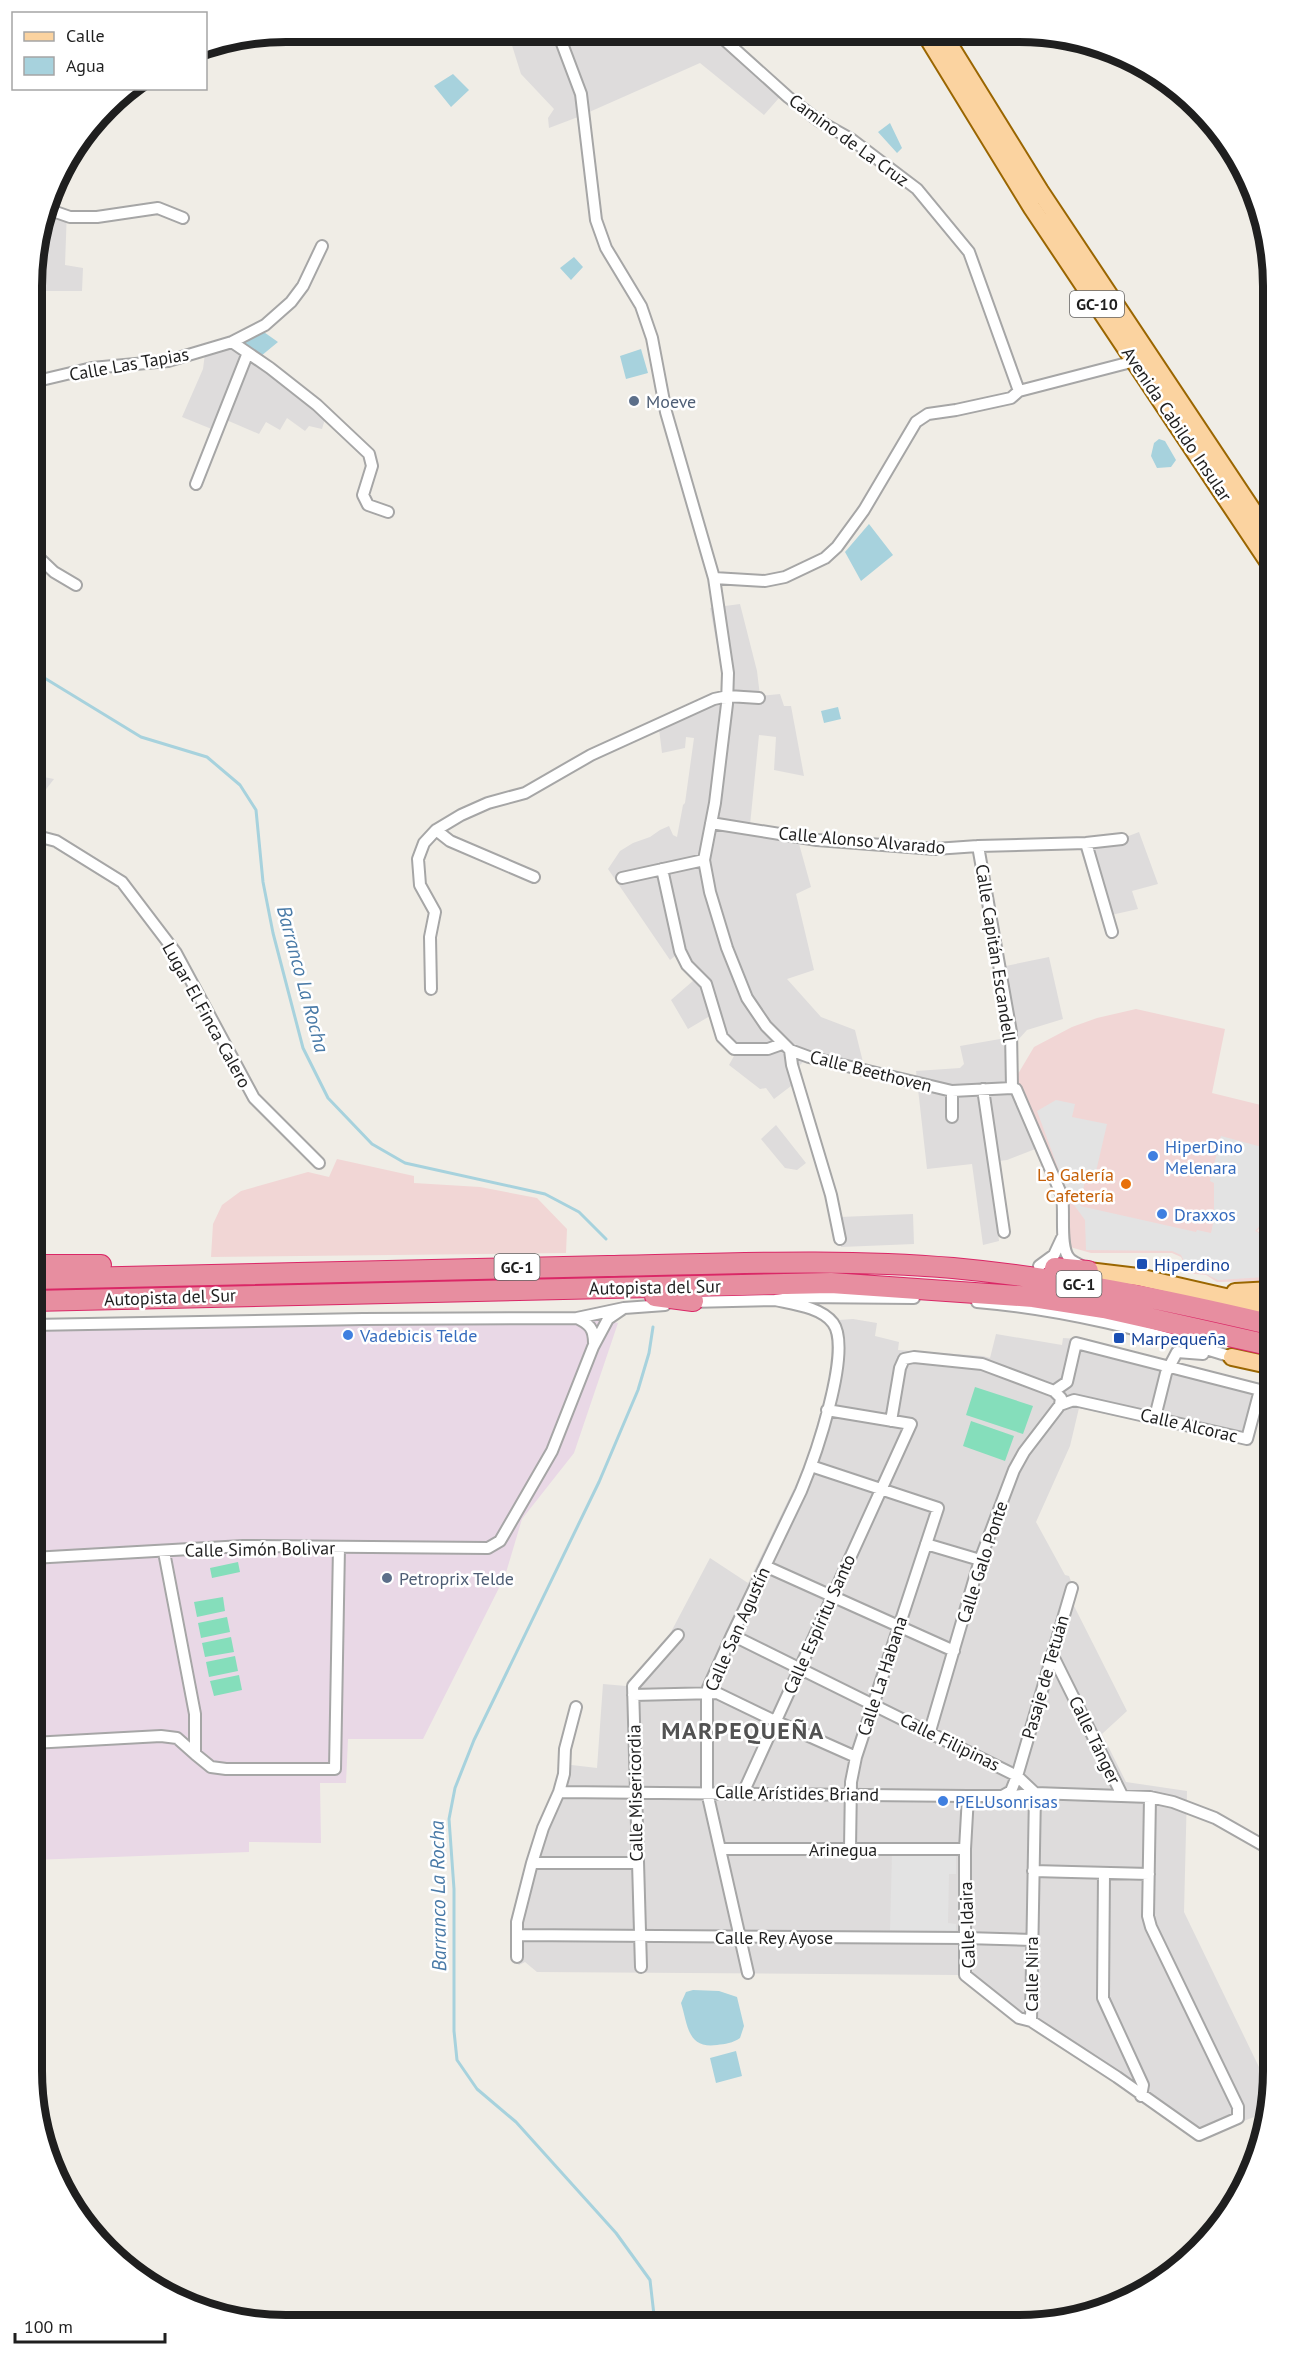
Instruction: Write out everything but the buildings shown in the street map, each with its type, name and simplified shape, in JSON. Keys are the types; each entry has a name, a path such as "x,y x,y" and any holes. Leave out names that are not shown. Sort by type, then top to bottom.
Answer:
{"highway":[{"path":"883,1263 935,1255 1088,1271"},
{"name":"Autopista del Sur","path":"42,1280 805,1262 883,1263 1036,1277 1190,1305 1263,1322"},
{"path":"42,1265 111,1266 151,1276"},
{"name":"Autopista del Sur","path":"42,1301 831,1283 1033,1297 1104,1308 1263,1344"},
{"path":"596,1288 693,1301"}],"main road":[{"name":"Avenida Cabildo Insular","path":"930,42 1032,208 1263,554"},
{"name":"Avenida Cabildo Insular","path":"948,42 1040,191 1263,526"},
{"path":"1088,1271 1138,1277 1263,1306"},
{"path":"1190,1288 1229,1292 1263,1290"},
{"path":"1232,1357 1263,1364"}],"street":[{"path":"561,42 581,94 596,220 606,248 641,306 652,338 666,412 714,578 728,673 728,696 715,803 704,860 710,892 727,948 747,999 786,1047 831,1195 840,1239"},
{"name":"Camino de La Cruz","path":"727,42 788,97 819,121 851,139 917,189 969,252 1019,391"},
{"path":"54,211 70,217 97,217 158,207 183,218"},
{"name":"Calle Las Tapias","path":"42,380 92,368 168,361 232,342 265,325 291,302 303,286 322,246"},
{"path":"232,342 317,405 369,454 372,466 363,495 368,505 388,512"},
{"path":"196,484 247,355"},
{"path":"714,578 765,581 785,577 825,558 837,547 864,510 916,422 928,414 956,411 1011,398 1019,391 1135,361"},
{"path":"42,561 54,572 75,585"},
{"path":"431,989 430,937 435,912 420,885 418,859 424,843 436,830 461,814 488,803 525,794 591,755 714,699 728,696 759,698"},
{"name":"Calle Alonso Alvarado","path":"711,823 817,840 935,849 1086,843 1122,839"},
{"path":"436,830 450,841 534,877"},
{"name":"Lugar El Finca Calero","path":"42,837 56,841 122,882 176,952 254,1098 319,1163"},
{"path":"1086,843 1112,932"},
{"name":"Calle Capitán Escandell","path":"978,846 1011,1032 1012,1088 1016,1089 1062,1196 1065,1209 1064,1248 1069,1258 1088,1271"},
{"path":"622,878 704,860"},
{"path":"662,869 680,951 687,965 706,984 722,1037 734,1049 786,1047"},
{"name":"Calle Beethoven","path":"786,1047 809,1057 952,1090 1012,1088"},
{"path":"983,1089 1004,1232"},
{"name":"Calle Beethoven","path":"952,1090 952,1117"},
{"name":"Calle Capitán Escandell","path":"1039,1266 1054,1256 1064,1229"},
{"path":"42,1325 577,1318 624,1308 676,1305 693,1301 848,1296 985,1303 1101,1321 1156,1334 1232,1357"},
{"name":"Calle San Agustín","path":"748,1973 742,1937 707,1792 707,1694 811,1466 838,1367 840,1339 833,1322 822,1314 775,1300"},
{"path":"594,1347 608,1319 624,1308"},
{"path":"577,1318 588,1323 594,1333 594,1347"},
{"path":"827,1410 891,1420 900,1368 904,1359 914,1357 972,1362 1054,1391 1060,1398 1060,1405 1074,1400 1067,1390 1066,1382 1076,1343 1168,1366"},
{"name":"Calle Simón Bolivar","path":"42,1558 243,1546 488,1548 500,1541 552,1451 594,1347"},
{"path":"1155,1417 1168,1366 1177,1352 1192,1351 1232,1357"},
{"name":"Calle Alcorac","path":"1074,1400 1247,1439 1260,1390 1168,1366"},
{"path":"1054,1391 1066,1382"},
{"name":"Calle Galo Ponte","path":"930,1731 980,1560 1014,1470 1024,1452 1060,1405"},
{"name":"Calle Espíritu Santo","path":"743,1793 911,1424 891,1420"},
{"path":"811,1466 881,1488"},
{"name":"Calle La Habana","path":"850,1849 850,1782 856,1756 938,1508 881,1488"},
{"path":"926,1544 980,1560"},
{"path":"42,1742 160,1736 177,1738 211,1767 334,1769 339,1547"},
{"path":"164,1552 195,1714 195,1754"},
{"path":"765,1566 954,1651"},
{"name":"Pasaje de Tetuán","path":"1002,1796 1011,1791 1017,1776 1071,1588"},
{"path":"678,1635 633,1686 633,1695 717,1693 856,1756"},
{"name":"Calle Filipinas","path":"732,1635 1017,1776 1035,1793"},
{"name":"Calle Tánger","path":"1052,1654 1122,1795"},
{"name":"Calle Misericordia","path":"633,1695 641,1967"},
{"path":"517,1958 517,1922 543,1828 559,1792 564,1774 565,1749 576,1707"},
{"name":"Calle Arístides Briand","path":"559,1792 851,1793 968,1796 1035,1793 1150,1797 1173,1802 1215,1818 1263,1845"},
{"name":"Calle Nira","path":"1035,1793 1031,2021 1199,2134 1238,2118 1238,2107 1151,1927 1148,1916 1149,1874"},
{"name":"Calle Idaira","path":"968,1796 965,1849 965,1974 1019,2018 1031,2021"},
{"path":"1032,1871 1149,1874 1150,1797"},
{"name":"Arinegua","path":"720,1849 965,1849"},
{"path":"532,1863 637,1863"},
{"path":"1104,1873 1103,1998 1143,2085 1142,2096"},
{"name":"Calle Rey Ayose","path":"517,1935 1032,1940"}],"shaded area":[{"path":"511,42 734,42 786,90 764,115 700,63 549,128 548,118 554,109 521,74"},
{"path":"55,207 67,210 65,265 83,268 82,291 42,291 44,254"},
{"path":"234,337 327,412 322,429 309,426 305,431 287,418 280,430 266,422 259,434 224,419 219,432 182,417 203,369 206,345"},
{"path":"740,604 757,671 760,696 780,694 784,706 791,706 804,776 774,770 776,737 759,735 750,825 796,833 811,887 796,894 814,970 787,979 821,1017 855,1030 863,1062 855,1072 804,1061 799,1066 791,1086 774,1099 766,1088 760,1089 729,1065 734,1056 716,1037 710,1016 688,1029 671,1000 694,980 675,956 670,960 608,869 620,851 660,830 669,826 673,835 677,837 685,803 694,738 686,737 685,748 662,753 658,721 722,693 722,672 710,608"},
{"path":"42,777 54,779 42,794"},
{"path":"1139,832 1158,884 1132,891 1138,909 1102,917 1079,846 1126,837"},
{"path":"1049,957 1063,1019 1027,1030 1017,1041 1018,1084 1043,1146 1007,1160 991,1162 999,1241 983,1245 972,1164 927,1169 916,1071 960,1068 964,1064 960,1046 1000,1039 1007,1035 996,968"},
{"path":"1136,1009 1225,1029 1212,1093 1263,1106 1263,1225 1257,1231 1263,1234 1263,1281 1217,1282 1206,1275 1185,1273 1181,1257 1172,1253 1091,1253 1070,1247 1067,1227 1043,1146 1018,1084 1018,1074 1034,1047 1072,1027 1097,1018"},
{"path":"1056,1100 1075,1104 1072,1117 1107,1124 1095,1176 1085,1180 1080,1206 1196,1232 1197,1230 1211,1233 1214,1219 1214,1183 1210,1181 1221,1136 1263,1147 1263,1223 1255,1231 1263,1235 1263,1277 1218,1280 1204,1273 1186,1272 1181,1255 1172,1251 1086,1250 1085,1220 1069,1198 1037,1111"},
{"path":"776,1125 806,1163 797,1170 785,1168 761,1139"},
{"path":"337,1159 414,1176 414,1183 480,1187 537,1198 567,1229 566,1253 211,1257 213,1224 222,1205 241,1191 308,1172 329,1177"},
{"path":"913,1214 914,1244 841,1247 840,1217"},
{"path":"578,1314 618,1323 574,1453 522,1519 505,1576 423,1739 348,1739 346,1783 320,1783 321,1843 249,1842 249,1852 42,1860 42,1331"},
{"path":"853,1319 877,1323 875,1336 899,1342 898,1350 990,1358 996,1334 1062,1345 1063,1338 1078,1339 1263,1385 1263,1398 1251,1446 1079,1408 1070,1446 1036,1522 1065,1575 1069,1576 1074,1589 1072,1602 1127,1711 1102,1734 1126,1782 1187,1791 1184,1912 1263,2075 1259,2115 1197,2139 1050,2035 1014,2020 958,1975 537,1972 525,1962 519,1965 511,1959 510,1922 527,1858 563,1764 597,1768 603,1684 626,1686 671,1632 710,1558 748,1583 798,1480 809,1452 832,1372 836,1350 832,1335 843,1330 839,1320"},
{"path":"892,1854 956,1855 956,1874 949,1874 948,1923 956,1924 956,1931 890,1930"}],"green space":[{"path":"975,1387 1033,1406 1023,1434 966,1415"},
{"path":"971,1421 1014,1436 1005,1461 963,1446"},
{"path":"238,1562 240,1572 212,1578 210,1568"},
{"path":"223,1597 225,1611 197,1617 194,1602"},
{"path":"227,1617 230,1632 201,1638 198,1623"},
{"path":"231,1637 234,1652 205,1657 202,1643"},
{"path":"235,1656 238,1671 209,1677 206,1662"},
{"path":"239,1675 242,1690 214,1696 210,1681"}],"water":[{"path":"453,74 469,90 451,107 434,86"},
{"path":"890,123 902,148 897,153 878,132"},
{"path":"574,257 583,267 571,280 560,268"},
{"path":"261,330 278,342 261,356 242,344"},
{"path":"641,349 648,373 626,379 620,356"},
{"path":"1159,439 1165,441 1176,460 1171,467 1157,468 1151,456 1154,443"},
{"path":"869,524 893,555 861,581 845,552"},
{"path":"838,707 841,719 824,723 821,711"},
{"path":"719,1991 737,1997 744,2026 740,2038 717,2045 707,2045 694,2039 690,2034 681,2003 686,1992"},
{"path":"736,2051 742,2076 716,2083 710,2058"}],"waterway":[{"name":"Barranco La Rocha","path":"42,676 141,737 207,757 240,785 256,810 263,882 273,933 303,1048 328,1098 372,1144 405,1163 545,1194 579,1212 606,1239"},
{"name":"Barranco La Rocha","path":"653,1327 649,1353 638,1390 599,1482 474,1740 455,1788 449,1819 454,1889 454,2031 457,2060 477,2089 516,2122 616,2233 650,2280 654,2315"}],"place":[{"name":"Moeve","path":"634,401"},
{"name":"HiperDino Melenara","path":"1153,1156"},
{"name":"La Galería Cafetería","path":"1126,1184"},
{"name":"Draxxos","path":"1162,1214"},
{"name":"Hiperdino","path":"1142,1264"},
{"name":"Vadebicis Telde","path":"348,1335"},
{"name":"Marpequeña","path":"1119,1338"},
{"name":"Petroprix Telde","path":"387,1578"},
{"name":"PELUsonrisas","path":"943,1801"}],"district":[{"name":"MARPEQUEÑA","path":"743,1730"}]}
